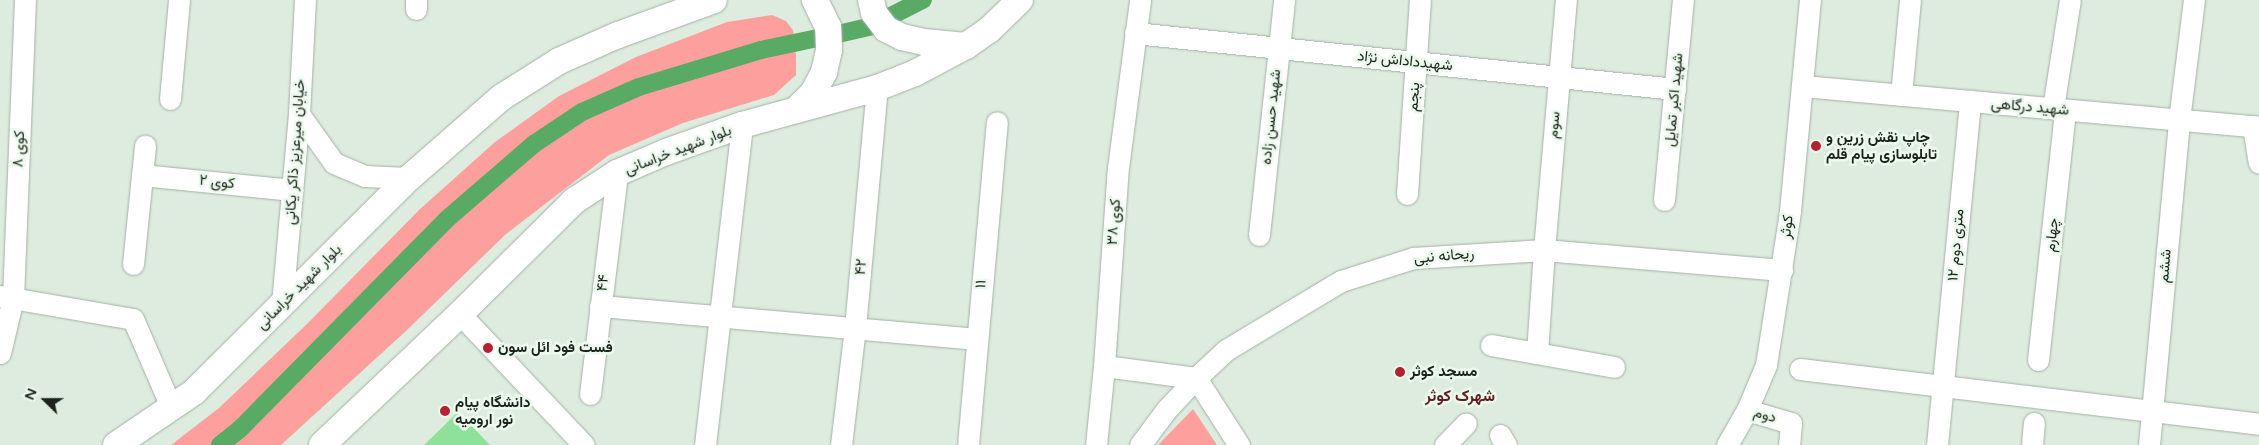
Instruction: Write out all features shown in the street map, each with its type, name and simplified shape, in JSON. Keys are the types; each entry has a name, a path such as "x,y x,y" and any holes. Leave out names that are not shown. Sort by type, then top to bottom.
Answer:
{"main road":[{"name":"بلوار شهید خراسانی","path":"116,445 194,392 409,178 502,97 559,60 618,35 714,0"},
{"path":"797,109 813,93 824,72 829,50 828,27 815,0"},
{"path":"871,0 874,13 886,28 902,36 924,42 966,46"},
{"name":"بلوار شهید خراسانی","path":"322,445 460,314 574,201 617,173 666,152 742,125 877,88 915,73 966,46 989,30 1020,0"},
{"path":"347,445 350,418"}],"street":[{"name":"کوی ۸","path":"0,353 7,297 25,0"},
{"path":"170,99 179,0"},
{"name":"خیابان میرعزیز ذاکر یکانی","path":"282,304 299,114 305,0"},
{"name":"کوی ۳۸","path":"1096,445 1104,366 1118,168 1140,0"},
{"name":"شهید حسن زاده","path":"1259,235 1284,0"},
{"name":"پنجم","path":"1407,194 1420,0"},
{"name":"سوم","path":"1537,353 1558,75 1566,0"},
{"name":"شهید اکبر تمایل","path":"1664,200 1683,0"},
{"name":"کوثر","path":"1727,445 1747,410 1766,365 1782,270 1810,0"},
{"path":"1901,95 1910,0"},
{"name":"چهارم","path":"2038,360 2070,0"},
{"name":"ششم","path":"2149,445 2179,120 2194,0"},
{"name":"شهیدداداش نژاد","path":"1135,33 1558,75 1675,89"},
{"name":"شهید درگاهی","path":"1802,86 2256,127"},
{"name":"۴۲","path":"841,445 855,328 877,88"},
{"name":"۱۲ متری دوم","path":"1943,388 1970,101"},
{"path":"299,114 334,163 364,176 409,178"},
{"name":"۱۱","path":"968,445 976,339 997,122"},
{"path":"705,445 722,316 742,125"},
{"path":"2256,127 2259,163"},
{"path":"133,264 145,146"},
{"name":"۴۴","path":"590,394 617,173"},
{"name":"کوی ۲","path":"142,175 292,190"},
{"name":"ریحانه نبی","path":"1140,445 1166,410 1226,350 1341,281 1413,258 1544,250 1782,270"},
{"path":"7,297 133,319 171,407"},
{"path":"600,306 976,339"},
{"path":"460,314 584,445"},
{"path":"1491,345 1614,367"},
{"path":"1104,366 1196,378 1239,445"},
{"path":"1800,369 1943,388 2259,424"},
{"path":"1937,445 1943,388"},
{"name":"دوم","path":"1747,410 1792,423 1789,445"},
{"path":"1445,445 1466,423"},
{"path":"2032,445 2034,423"}],"shaded area":[{"path":"772,15 786,21 793,30 796,55 796,75 774,95 683,123 609,155 506,234 406,331 281,445 171,445 219,408 308,323 419,210 495,142 559,96 636,57 727,22"},
{"path":"1193,409 1217,445 1158,445"}],"building":[{"path":"458,412 490,445 424,445"}],"waterway":[{"path":"889,17 923,0"},
{"path":"838,34 872,26"},
{"path":"220,445 240,429 447,219 534,144 582,112 639,87 761,50 818,38"}],"place":[{"name":"چاپ نقش زرین و تابلوسازی پیام قلم","path":"1816,146"},
{"name":"فست فود ائل سون","path":"488,348"},
{"name":"مسجد کوثر","path":"1400,372"},
{"name":"دانشگاه پیام نور ارومیه","path":"445,411"}],"district":[{"name":"شهرک کوثر","path":"1460,396"}]}
